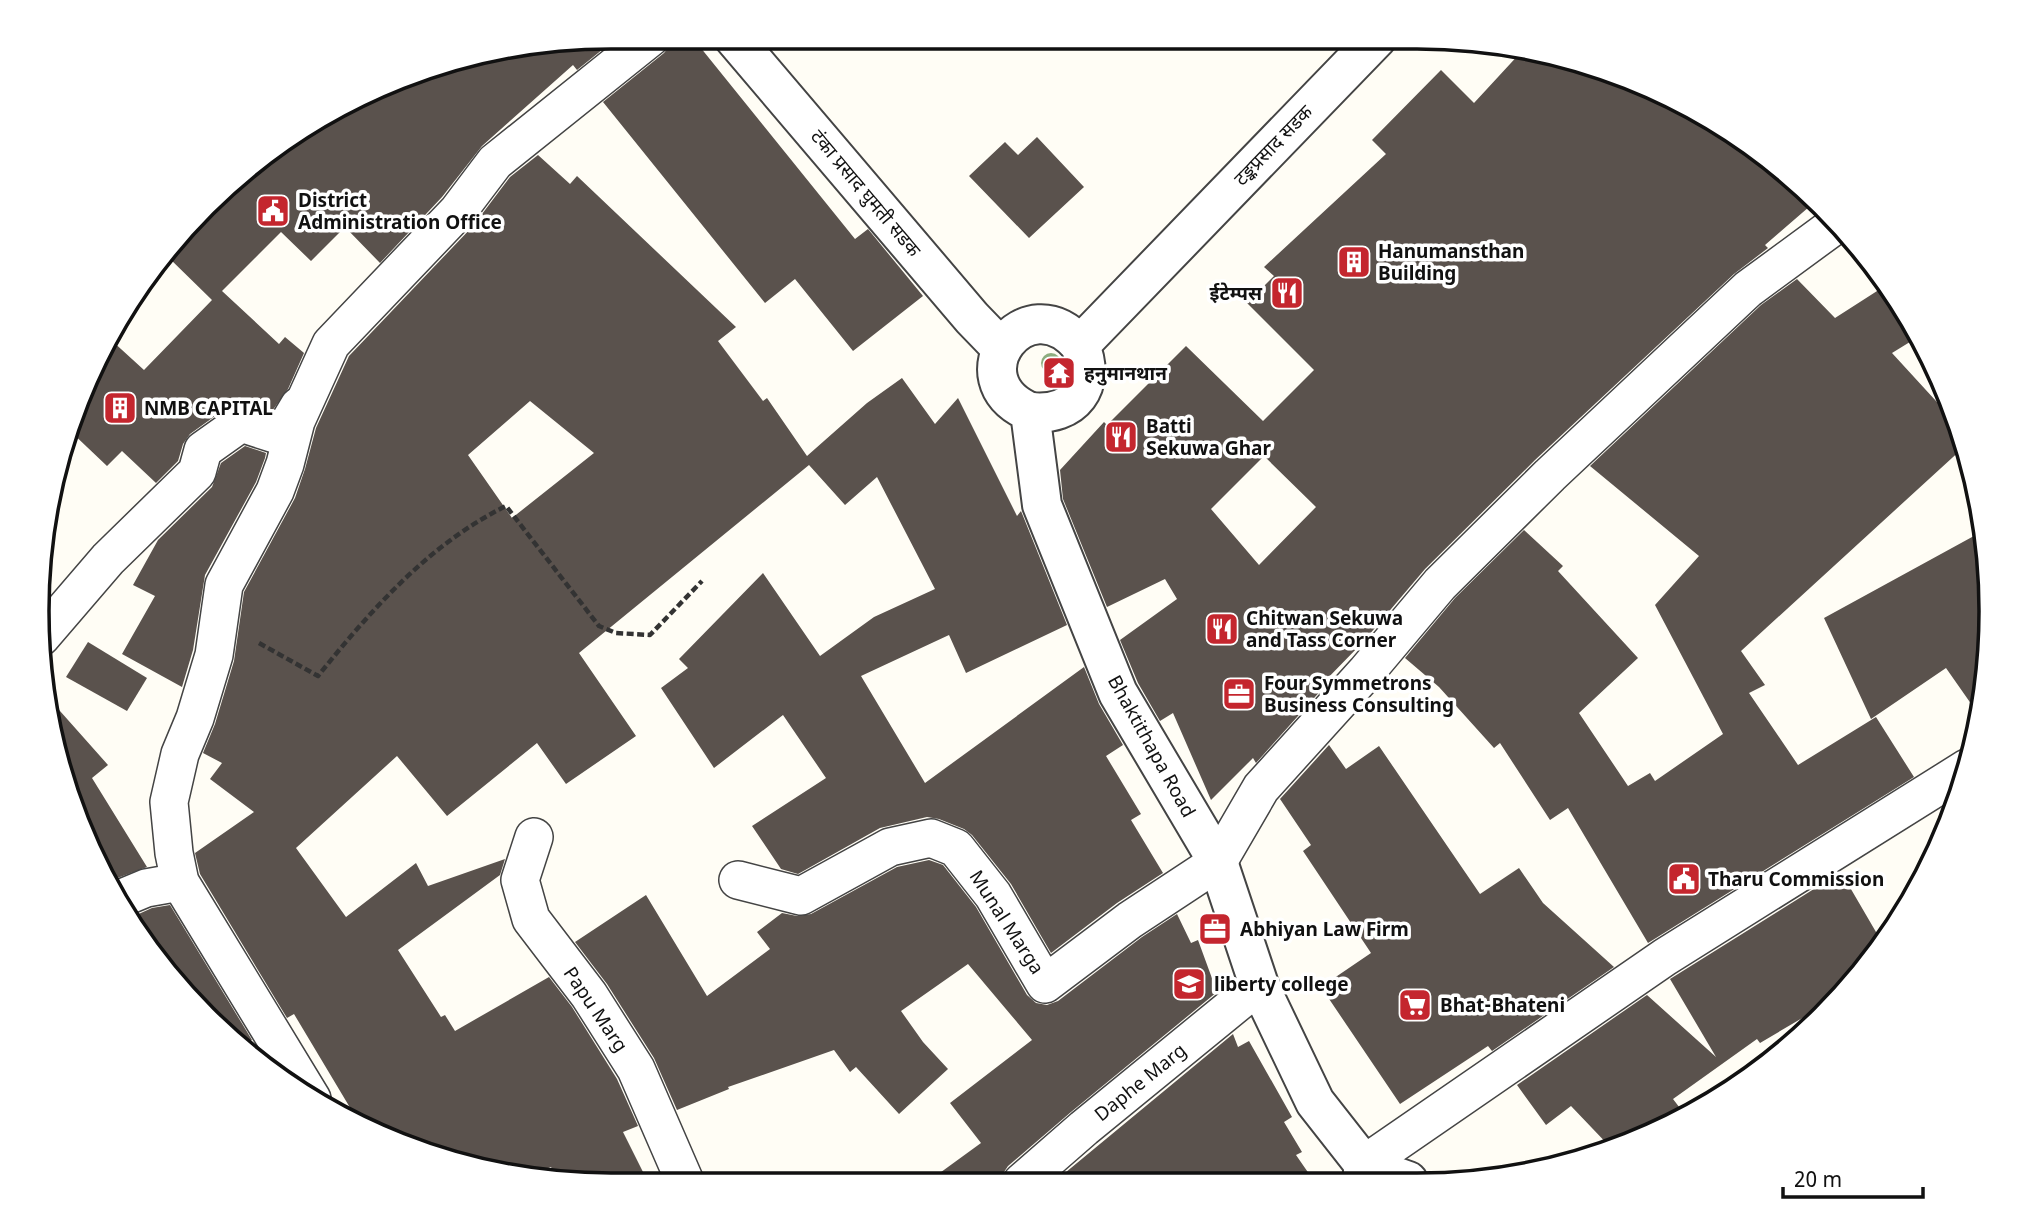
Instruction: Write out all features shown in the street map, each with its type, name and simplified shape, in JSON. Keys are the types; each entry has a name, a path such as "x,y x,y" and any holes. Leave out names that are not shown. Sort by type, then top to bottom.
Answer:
{"street":[{"path":"302,1080 180,882 174,853 169,802 180,754 195,718 214,655 224,585 275,491 296,421 331,344 458,211 495,162 636,49"},
{"name":"टंका प्रसाद घुमती सडक","path":"743,49 972,318 1001,348"},
{"name":"टङ्कप्रसाद सडक","path":"1080,345 1366,49"},
{"path":"1218,862 1261,788 1366,672 1440,584 1550,475 1748,289 1829,229"},
{"path":"1040,323 1056,326 1070,333 1080,345 1087,360 1083,388 1074,401 1061,410 1046,414 1030,412 1015,406 1001,387 996,363 1001,348 1010,336 1023,327 1040,323"},
{"path":"49,627 108,559 197,472 203,450 241,423 282,436 315,378"},
{"name":"Bhaktithapa Road","path":"1030,412 1042,505 1118,694 1218,862 1259,985 1315,1102 1365,1173"},
{"path":"1371,1173 1665,957 1954,776"},
{"name":"Papu Marg","path":"534,837 520,880 531,919 589,995 636,1069 681,1173"},
{"name":"Munal Marga","path":"738,880 801,897 890,846 931,838 956,848 993,895 1045,984 1130,920 1218,862"},
{"path":"127,896 146,888 180,882"},
{"name":"Daphe Marg","path":"1032,1173 1259,985"}],"path":[{"path":"220,617 230,626 318,676 356,629 433,553 475,521 506,506 599,626 616,633 650,635 702,581"}],"building":[{"path":"603,49 577,70 573,65 482,146 442,197 380,263 345,227 311,261 281,232 222,291 279,344 285,337 304,353 288,389 272,411 247,403 237,402 229,406 190,434 183,444 178,461 156,483 122,451 107,466 77,437 92,396 116,345 144,370 212,300 172,261 188,240 240,188 330,124 396,92 466,68 538,54"},
{"path":"667,49 702,49 855,239 868,229 923,296 853,351 795,279 765,303 603,102"},
{"path":"1515,58 1598,79 1666,107 1698,124 1759,165 1808,208 1765,245 1768,248 1734,274 1535,460 1425,569 1363,642 1321,685 1323,688 1256,763 1253,758 1211,800 1173,713 1160,721 1138,683 1120,640 1177,599 1165,579 1107,607 1063,499 1060,470 1104,422 1107,425 1186,346 1263,421 1314,370 1247,303 1274,276 1264,267 1386,154 1372,140 1441,70 1474,103","holes":["1264,456 1316,507 1259,565 1211,509"]},
{"path":"1037,137 1084,187 1029,238 969,176 1005,142 1018,155"},
{"path":"538,155 570,184 577,176 736,327 718,341 763,401 767,398 807,456 867,403 902,378 935,424 958,398 1017,516 1021,511 1067,625 966,673 949,635 861,676 925,783 1084,667 1099,704 1123,745 1106,756 1141,814 1131,820 1163,873 1117,903 1051,953 1011,884 972,835 939,819 927,817 880,828 798,874 781,869 752,826 826,778 783,715 714,768 661,688 688,668 679,659 763,573 820,656 874,617 935,589 877,477 845,505 809,465 579,653 636,736 566,784 537,743 447,816 397,756 296,848 346,917 416,863 428,886 505,859 500,875 398,950 441,1017 445,1015 455,1031 549,977 572,1007 617,1079 638,1126 623,1132 643,1172 641,1173 574,1172 501,1162 430,1143 351,1109 294,1014 287,1018 200,874 195,853 254,812 210,779 222,763 203,753 215,724 234,661 244,592 295,498 316,428 349,356 473,226 510,177","holes":["530,401 594,453 512,518 468,455"]},
{"path":"1797,279 1835,318 1878,290 1910,342 1892,353 1939,405 1949,430 1956,454 1741,651 1765,685 1749,693 1798,765 1876,717 1914,777 1648,943 1568,808 1550,820 1500,743 1494,748 1439,687 1405,658 1455,598 1524,530 1563,566 1558,571 1638,658 1579,713 1628,786 1650,773 1655,781 1723,734 1655,605 1699,556 1590,466 1761,305"},
{"path":"245,446 266,453 265,458 256,482 205,575 193,650 182,687 122,654 155,596 133,585 158,540 212,487 221,463"},
{"path":"1974,536 1979,611 1978,648 1971,703 1946,668 1871,719 1824,618"},
{"path":"88,642 147,678 127,711 66,677"},
{"path":"58,709 108,765 92,778 147,867 117,878 79,792"},
{"path":"1329,745 1346,769 1379,746 1480,894 1519,868 1543,903 1614,967 1492,1051 1488,1046 1400,1104 1321,987 1371,953 1303,851 1311,845 1280,799"},
{"path":"929,860 943,865 976,907 1027,995 1036,1003 1047,1005 1058,1001 1177,914 1191,943 1198,940 1217,992 1071,1112 1003,1173 940,1173 981,1143 950,1103 1032,1040 968,964 901,1011 923,1042 948,1069 899,1114 856,1067 850,1072 834,1050 728,1087 729,1089 677,1110 654,1058 607,984 575,942 646,895 707,996 770,949 757,932 782,913 797,916 811,914 897,867"},
{"path":"1841,872 1877,933 1840,982 1804,1018 1760,1043 1757,1039 1673,1099 1680,1108 1604,1141 1571,1106 1546,1125 1517,1085 1647,995 1716,1057 1670,979"},
{"path":"170,905 252,1040 249,1041 240,1034 188,982 165,953 138,914 152,908"},
{"path":"1233,1034 1238,1047 1249,1041 1292,1117 1284,1122 1302,1152 1296,1155 1308,1173 1065,1173"}],"place":[{"name":"District Administration Office","path":"273,211"},
{"name":"Hanumansthan Building","path":"1354,262"},
{"name":"ईटेम्पस","path":"1287,293"},
{"name":"हनुमानथान","path":"1059,373"},
{"name":"NMB CAPITAL","path":"120,408"},
{"name":"Batti Sekuwa Ghar","path":"1121,437"},
{"name":"Chitwan Sekuwa and Tass Corner","path":"1222,629"},
{"name":"Four Symmetrons Business Consulting","path":"1239,694"},
{"name":"Tharu Commission","path":"1684,879"},
{"name":"Abhiyan Law Firm","path":"1215,929"},
{"name":"liberty college","path":"1189,984"},
{"name":"Bhat-Bhateni","path":"1415,1005"}]}
